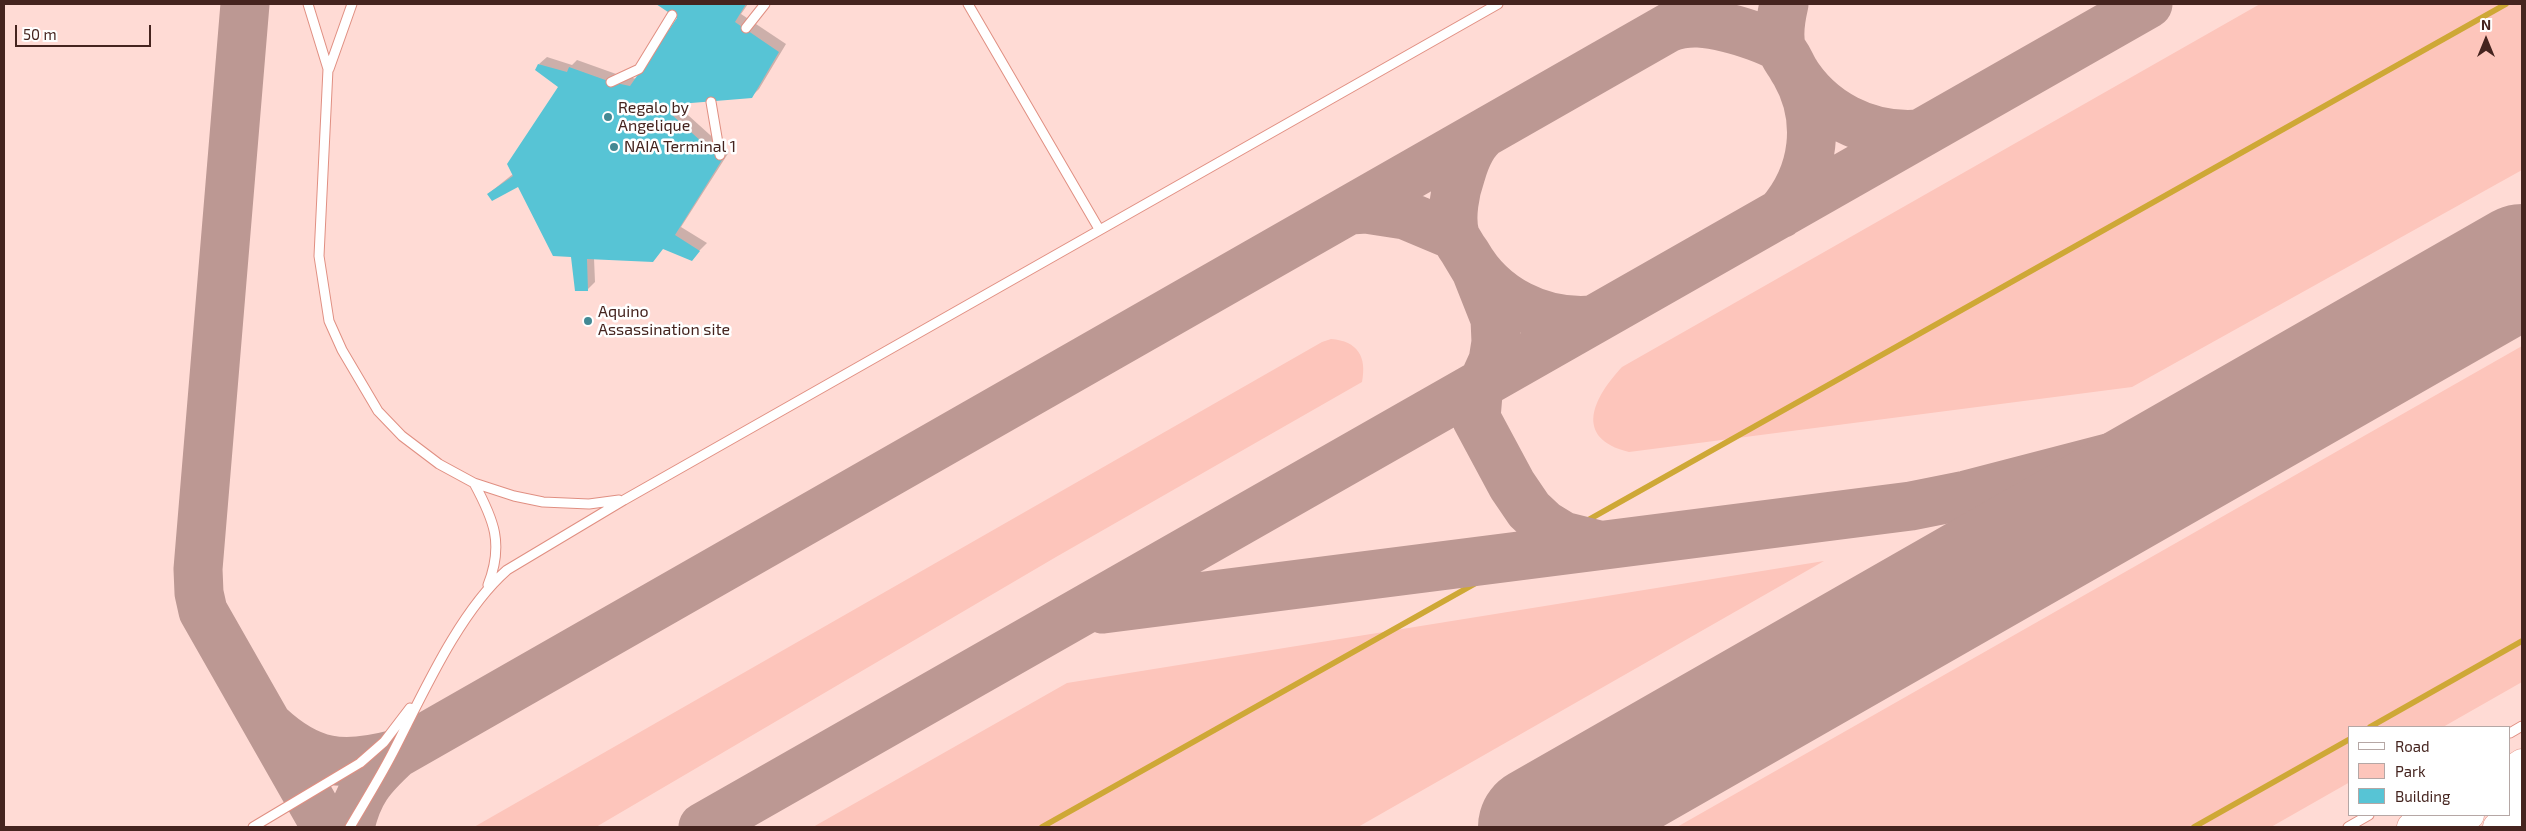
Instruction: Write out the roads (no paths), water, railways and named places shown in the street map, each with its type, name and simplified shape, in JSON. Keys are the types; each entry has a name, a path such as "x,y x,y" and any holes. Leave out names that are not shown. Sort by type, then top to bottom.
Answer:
{"main road":[{"path":"2511,770 2522,764"},
{"path":"2511,791 2522,785"},
{"path":"2497,827 2522,813"},
{"path":"2411,827 2431,816"},
{"path":"2449,827 2468,816"}],"lane":[{"path":"308,4 328,69"},
{"path":"352,4 328,69 319,256 329,321 342,350 378,411 402,436 439,464 474,483 514,496 543,502 589,504 624,500"},
{"path":"746,28 766,4"},
{"path":"968,4 1099,229"},
{"path":"485,593 507,570 534,551 1498,4"},
{"path":"611,82 639,69 672,15"},
{"path":"711,102 720,155"},
{"path":"350,827 391,756 422,694 485,593 494,569 498,548 488,508 474,483"},
{"path":"253,827 360,763 384,742 422,694"},
{"path":"2511,732 2522,726"},
{"path":"2348,827 2367,816"}],"waterway":[{"path":"1042,827 2506,4"},
{"path":"2372,726 2522,641"},
{"path":"2194,827 2348,740"}],"place":[{"name":"Regalo by Angelique","path":"608,117"},
{"name":"NAIA Terminal 1","path":"614,147"},
{"name":"Aquino Assassination site","path":"588,321"}]}
